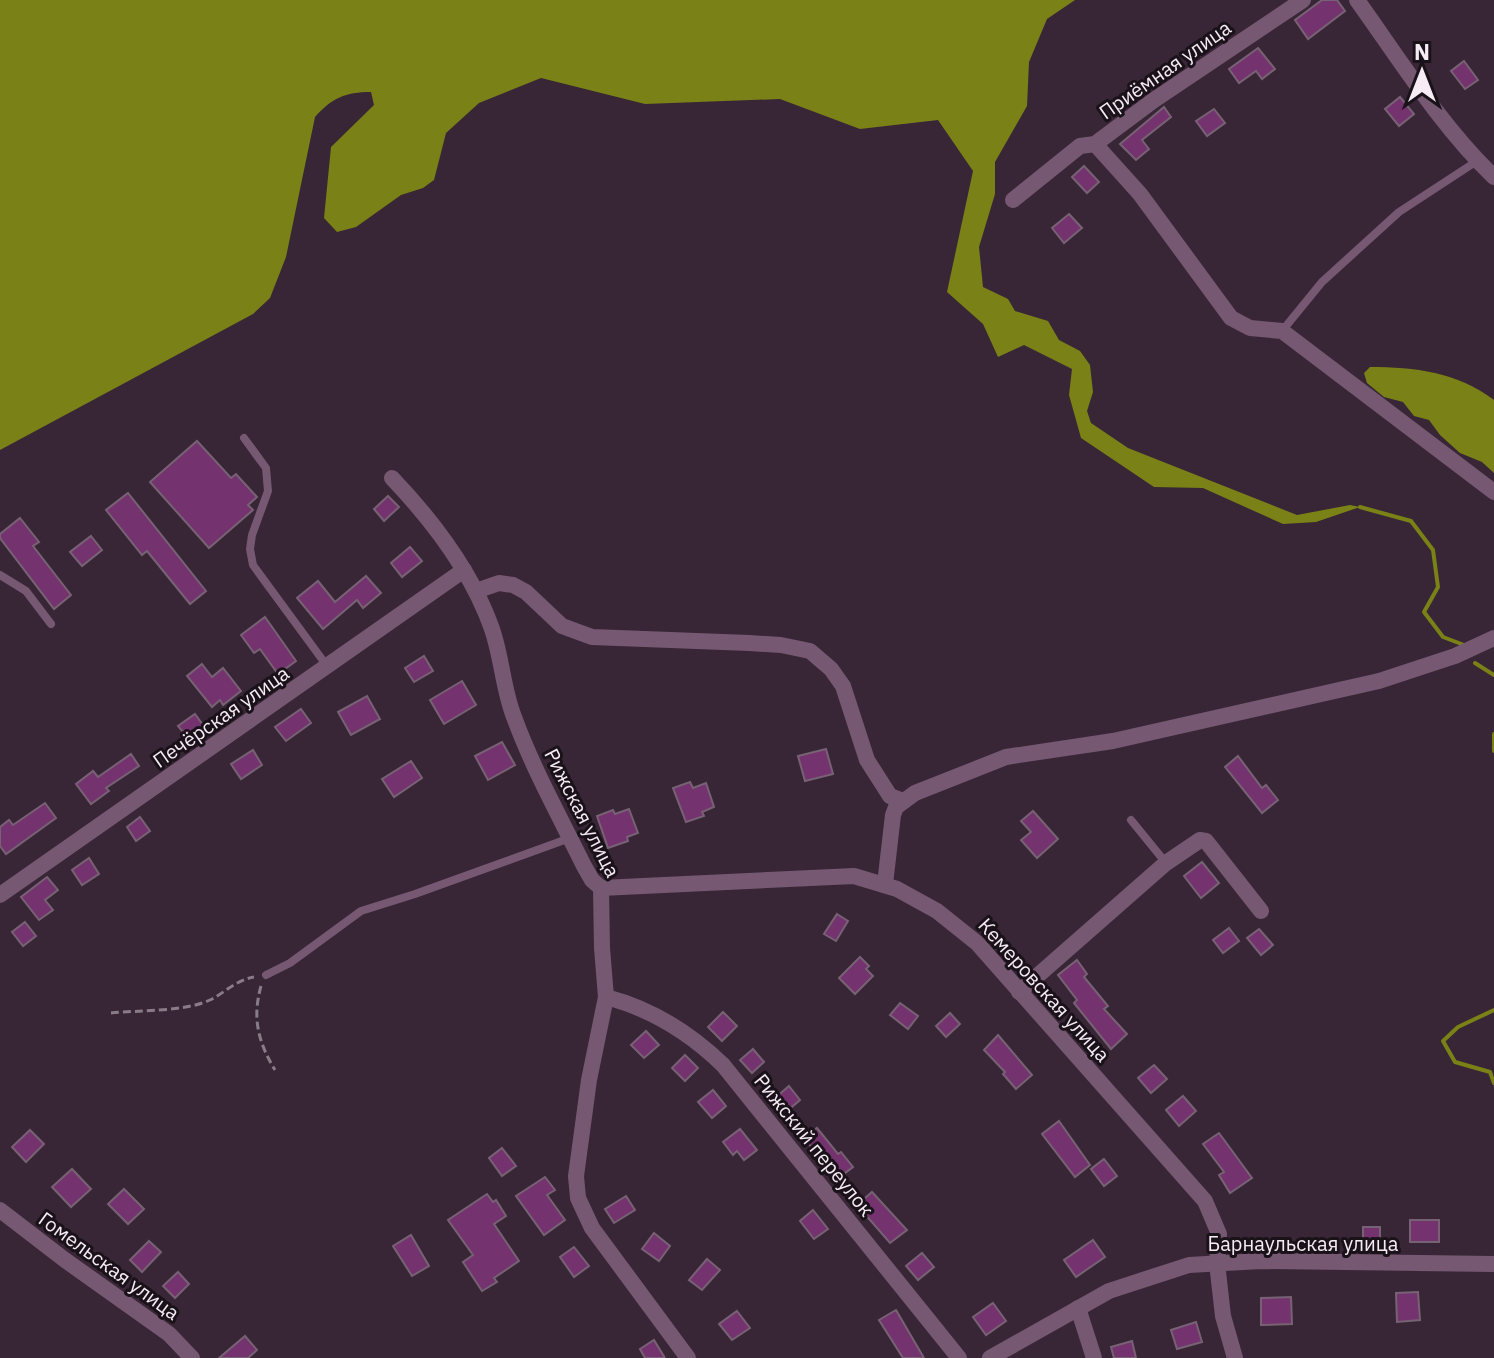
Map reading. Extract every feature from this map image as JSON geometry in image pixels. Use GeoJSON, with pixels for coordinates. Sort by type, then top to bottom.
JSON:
{"type":"FeatureCollection","features":[{"type":"Feature","properties":{"kind":"street","name":"Приёмная улица"},"geometry":{"type":"LineString","coordinates":[[1013,200],[1080,146],[1095,144],[1154,100],[1303,0]]}},
{"type":"Feature","properties":{"kind":"street"},"geometry":{"type":"LineString","coordinates":[[1357,0],[1408,72],[1477,161],[1494,177]]}},
{"type":"Feature","properties":{"kind":"street"},"geometry":{"type":"LineString","coordinates":[[1095,144],[1140,194],[1231,318],[1250,328],[1282,331],[1494,492]]}},
{"type":"Feature","properties":{"kind":"street","name":"Рижская улица"},"geometry":{"type":"LineString","coordinates":[[392,478],[426,517],[476,591],[492,630],[506,695],[515,720],[570,838],[592,880],[601,888],[606,997],[589,1080],[576,1176],[578,1198],[592,1228],[688,1358]]}},
{"type":"Feature","properties":{"kind":"street","name":"Печёрская улица"},"geometry":{"type":"LineString","coordinates":[[0,895],[464,570]]}},
{"type":"Feature","properties":{"kind":"street"},"geometry":{"type":"LineString","coordinates":[[476,591],[499,583],[513,585],[526,592],[562,626],[592,637],[765,644],[810,651],[831,669],[843,686],[867,760],[890,796],[903,801]]}},
{"type":"Feature","properties":{"kind":"street"},"geometry":{"type":"LineString","coordinates":[[885,884],[893,815],[896,807],[915,793],[1006,757],[1113,741],[1379,681],[1455,656],[1494,638]]}},
{"type":"Feature","properties":{"kind":"street"},"geometry":{"type":"LineString","coordinates":[[1019,992],[1166,863],[1200,840],[1206,841],[1261,911]]}},
{"type":"Feature","properties":{"kind":"street","name":"Кемеровская улица"},"geometry":{"type":"LineString","coordinates":[[601,888],[854,876],[885,884],[937,911],[959,927],[1205,1201],[1219,1234],[1217,1263],[1225,1331],[1235,1358]]}},
{"type":"Feature","properties":{"kind":"street","name":"Рижский переулок"},"geometry":{"type":"LineString","coordinates":[[606,997],[654,1013],[690,1035],[723,1065],[959,1358]]}},
{"type":"Feature","properties":{"kind":"street","name":"Гомельская улица"},"geometry":{"type":"LineString","coordinates":[[0,1210],[169,1334],[192,1358]]}},
{"type":"Feature","properties":{"kind":"street","name":"Барнаульская улица"},"geometry":{"type":"LineString","coordinates":[[990,1358],[1109,1291],[1189,1265],[1494,1264]]}},
{"type":"Feature","properties":{"kind":"street"},"geometry":{"type":"LineString","coordinates":[[1078,1308],[1094,1358]]}},
{"type":"Feature","properties":{"kind":"lane"},"geometry":{"type":"LineString","coordinates":[[1282,331],[1322,282],[1399,212],[1477,161]]}},
{"type":"Feature","properties":{"kind":"lane"},"geometry":{"type":"LineString","coordinates":[[244,438],[266,468],[268,491],[252,535],[250,549],[253,565],[327,667]]}},
{"type":"Feature","properties":{"kind":"lane"},"geometry":{"type":"LineString","coordinates":[[0,575],[26,591],[51,624]]}},
{"type":"Feature","properties":{"kind":"lane"},"geometry":{"type":"LineString","coordinates":[[1131,820],[1166,863]]}},
{"type":"Feature","properties":{"kind":"lane"},"geometry":{"type":"LineString","coordinates":[[266,975],[290,963],[361,911],[570,838]]}},
{"type":"Feature","properties":{"kind":"path"},"geometry":{"type":"LineString","coordinates":[[111,1013],[211,1000],[232,984],[266,975],[258,997],[256,1030],[275,1070]]}},
{"type":"Feature","properties":{"kind":"shaded area"},"geometry":{"type":"Polygon","coordinates":[[[0,0],[1075,0],[1047,19],[1029,62],[1027,106],[995,162],[995,194],[979,247],[983,287],[1008,299],[1015,311],[1048,321],[1059,340],[1080,351],[1090,365],[1093,392],[1087,411],[1091,423],[1128,448],[1297,515],[1350,505],[1360,507],[1316,522],[1283,524],[1203,488],[1154,487],[1081,438],[1069,395],[1072,369],[1024,345],[998,357],[983,324],[947,292],[973,171],[938,120],[860,129],[780,99],[645,104],[541,78],[479,103],[446,133],[434,180],[423,188],[401,195],[356,227],[337,232],[324,218],[331,147],[374,105],[371,92],[346,95],[327,105],[315,117],[286,257],[270,298],[253,314],[0,450],[0,0]]]}},
{"type":"Feature","properties":{"kind":"shaded area"},"geometry":{"type":"Polygon","coordinates":[[[1370,367],[1435,373],[1465,383],[1494,400],[1494,473],[1482,462],[1460,453],[1429,420],[1414,416],[1403,402],[1384,397],[1367,383],[1364,373],[1370,367]]]}},
{"type":"Feature","properties":{"kind":"building"},"geometry":{"type":"Polygon","coordinates":[[[1322,0],[1337,0],[1345,11],[1308,39],[1295,20],[1322,0]]]}},
{"type":"Feature","properties":{"kind":"building"},"geometry":{"type":"Polygon","coordinates":[[[1258,48],[1275,69],[1262,79],[1256,71],[1239,83],[1229,69],[1258,48]]]}},
{"type":"Feature","properties":{"kind":"building"},"geometry":{"type":"Polygon","coordinates":[[[1464,61],[1478,80],[1465,89],[1451,71],[1464,61]]]}},
{"type":"Feature","properties":{"kind":"building"},"geometry":{"type":"Polygon","coordinates":[[[1400,97],[1414,114],[1399,126],[1385,109],[1400,97]]]}},
{"type":"Feature","properties":{"kind":"building"},"geometry":{"type":"Polygon","coordinates":[[[1164,107],[1171,117],[1142,140],[1149,149],[1136,160],[1120,144],[1164,107]]]}},
{"type":"Feature","properties":{"kind":"building"},"geometry":{"type":"Polygon","coordinates":[[[1214,109],[1225,123],[1207,136],[1196,121],[1214,109]]]}},
{"type":"Feature","properties":{"kind":"building"},"geometry":{"type":"Polygon","coordinates":[[[1084,166],[1099,182],[1087,193],[1072,177],[1084,166]]]}},
{"type":"Feature","properties":{"kind":"building"},"geometry":{"type":"Polygon","coordinates":[[[1069,214],[1082,228],[1064,243],[1052,228],[1069,214]]]}},
{"type":"Feature","properties":{"kind":"building"},"geometry":{"type":"Polygon","coordinates":[[[197,441],[231,478],[236,474],[257,497],[248,505],[253,510],[209,548],[150,482],[197,441]]]}},
{"type":"Feature","properties":{"kind":"building"},"geometry":{"type":"Polygon","coordinates":[[[128,493],[206,591],[190,604],[147,551],[142,555],[106,510],[128,493]]]}},
{"type":"Feature","properties":{"kind":"building"},"geometry":{"type":"Polygon","coordinates":[[[388,496],[399,507],[384,521],[374,509],[388,496]]]}},
{"type":"Feature","properties":{"kind":"building"},"geometry":{"type":"Polygon","coordinates":[[[20,518],[39,542],[33,546],[71,595],[54,609],[0,538],[0,534],[20,518]]]}},
{"type":"Feature","properties":{"kind":"building"},"geometry":{"type":"Polygon","coordinates":[[[91,536],[102,550],[82,566],[70,552],[91,536]]]}},
{"type":"Feature","properties":{"kind":"building"},"geometry":{"type":"Polygon","coordinates":[[[410,547],[422,561],[402,577],[391,563],[410,547]]]}},
{"type":"Feature","properties":{"kind":"building"},"geometry":{"type":"Polygon","coordinates":[[[366,576],[381,593],[363,608],[357,600],[323,629],[297,598],[318,581],[335,602],[366,576]]]}},
{"type":"Feature","properties":{"kind":"building"},"geometry":{"type":"Polygon","coordinates":[[[265,617],[296,661],[278,674],[260,649],[254,653],[241,635],[265,617]]]}},
{"type":"Feature","properties":{"kind":"building"},"geometry":{"type":"Polygon","coordinates":[[[424,656],[433,671],[414,682],[405,668],[424,656]]]}},
{"type":"Feature","properties":{"kind":"building"},"geometry":{"type":"Polygon","coordinates":[[[202,664],[212,677],[223,668],[241,691],[223,705],[220,700],[212,707],[187,676],[202,664]]]}},
{"type":"Feature","properties":{"kind":"building"},"geometry":{"type":"Polygon","coordinates":[[[462,681],[476,705],[444,724],[430,700],[462,681]]]}},
{"type":"Feature","properties":{"kind":"building"},"geometry":{"type":"Polygon","coordinates":[[[367,696],[380,719],[351,735],[338,712],[367,696]]]}},
{"type":"Feature","properties":{"kind":"building"},"geometry":{"type":"Polygon","coordinates":[[[301,709],[311,723],[286,741],[275,727],[301,709]]]}},
{"type":"Feature","properties":{"kind":"building"},"geometry":{"type":"Polygon","coordinates":[[[195,714],[203,725],[187,737],[178,726],[195,714]]]}},
{"type":"Feature","properties":{"kind":"building"},"geometry":{"type":"Polygon","coordinates":[[[502,742],[515,765],[488,780],[475,756],[502,742]]]}},
{"type":"Feature","properties":{"kind":"building"},"geometry":{"type":"Polygon","coordinates":[[[826,749],[833,774],[805,781],[798,756],[826,749]]]}},
{"type":"Feature","properties":{"kind":"building"},"geometry":{"type":"Polygon","coordinates":[[[253,750],[262,765],[241,779],[231,764],[253,750]]]}},
{"type":"Feature","properties":{"kind":"building"},"geometry":{"type":"Polygon","coordinates":[[[131,754],[139,766],[106,788],[109,791],[91,804],[76,784],[93,771],[98,777],[131,754]]]}},
{"type":"Feature","properties":{"kind":"building"},"geometry":{"type":"Polygon","coordinates":[[[1238,756],[1262,788],[1266,785],[1278,800],[1262,813],[1225,767],[1238,756]]]}},
{"type":"Feature","properties":{"kind":"building"},"geometry":{"type":"Polygon","coordinates":[[[411,761],[422,778],[394,797],[382,779],[411,761]]]}},
{"type":"Feature","properties":{"kind":"building"},"geometry":{"type":"Polygon","coordinates":[[[690,782],[693,788],[706,783],[714,807],[702,812],[704,816],[686,822],[673,788],[690,782]]]}},
{"type":"Feature","properties":{"kind":"building"},"geometry":{"type":"Polygon","coordinates":[[[45,803],[56,818],[6,854],[0,846],[0,827],[9,820],[13,825],[45,803]]]}},
{"type":"Feature","properties":{"kind":"building"},"geometry":{"type":"Polygon","coordinates":[[[629,809],[638,833],[627,837],[628,841],[608,848],[597,816],[613,810],[615,814],[629,809]]]}},
{"type":"Feature","properties":{"kind":"building"},"geometry":{"type":"Polygon","coordinates":[[[1033,811],[1058,839],[1037,858],[1021,840],[1031,832],[1021,821],[1033,811]]]}},
{"type":"Feature","properties":{"kind":"building"},"geometry":{"type":"Polygon","coordinates":[[[140,817],[150,831],[136,841],[127,827],[140,817]]]}},
{"type":"Feature","properties":{"kind":"building"},"geometry":{"type":"Polygon","coordinates":[[[89,858],[99,874],[82,885],[72,870],[89,858]]]}},
{"type":"Feature","properties":{"kind":"building"},"geometry":{"type":"Polygon","coordinates":[[[1202,862],[1219,883],[1201,898],[1184,876],[1202,862]]]}},
{"type":"Feature","properties":{"kind":"building"},"geometry":{"type":"Polygon","coordinates":[[[47,877],[58,890],[45,900],[53,910],[39,920],[21,897],[47,877]]]}},
{"type":"Feature","properties":{"kind":"building"},"geometry":{"type":"Polygon","coordinates":[[[837,914],[848,921],[836,941],[824,934],[837,914]]]}},
{"type":"Feature","properties":{"kind":"building"},"geometry":{"type":"Polygon","coordinates":[[[25,922],[36,936],[23,946],[12,932],[25,922]]]}},
{"type":"Feature","properties":{"kind":"building"},"geometry":{"type":"Polygon","coordinates":[[[1229,928],[1239,941],[1223,953],[1213,940],[1229,928]]]}},
{"type":"Feature","properties":{"kind":"building"},"geometry":{"type":"Polygon","coordinates":[[[1259,929],[1273,945],[1261,955],[1247,938],[1259,929]]]}},
{"type":"Feature","properties":{"kind":"building"},"geometry":{"type":"Polygon","coordinates":[[[860,957],[873,976],[855,994],[839,978],[860,957]]]}},
{"type":"Feature","properties":{"kind":"building"},"geometry":{"type":"Polygon","coordinates":[[[1077,960],[1087,974],[1084,977],[1108,1006],[1104,1009],[1127,1034],[1111,1049],[1074,1003],[1077,1000],[1058,975],[1077,960]]]}},
{"type":"Feature","properties":{"kind":"building"},"geometry":{"type":"Polygon","coordinates":[[[900,1003],[918,1016],[908,1029],[890,1015],[900,1003]]]}},
{"type":"Feature","properties":{"kind":"building"},"geometry":{"type":"Polygon","coordinates":[[[723,1012],[737,1026],[722,1041],[708,1027],[723,1012]]]}},
{"type":"Feature","properties":{"kind":"building"},"geometry":{"type":"Polygon","coordinates":[[[950,1013],[960,1024],[946,1037],[936,1026],[950,1013]]]}},
{"type":"Feature","properties":{"kind":"building"},"geometry":{"type":"Polygon","coordinates":[[[646,1031],[659,1045],[644,1058],[631,1045],[646,1031]]]}},
{"type":"Feature","properties":{"kind":"building"},"geometry":{"type":"Polygon","coordinates":[[[998,1035],[1032,1075],[1016,1089],[984,1050],[998,1035]]]}},
{"type":"Feature","properties":{"kind":"building"},"geometry":{"type":"Polygon","coordinates":[[[753,1049],[764,1062],[752,1073],[740,1060],[753,1049]]]}},
{"type":"Feature","properties":{"kind":"building"},"geometry":{"type":"Polygon","coordinates":[[[685,1055],[698,1068],[685,1081],[672,1068],[685,1055]]]}},
{"type":"Feature","properties":{"kind":"building"},"geometry":{"type":"Polygon","coordinates":[[[1154,1065],[1167,1079],[1151,1093],[1138,1078],[1154,1065]]]}},
{"type":"Feature","properties":{"kind":"building"},"geometry":{"type":"Polygon","coordinates":[[[789,1086],[800,1100],[787,1111],[775,1098],[789,1086]]]}},
{"type":"Feature","properties":{"kind":"building"},"geometry":{"type":"Polygon","coordinates":[[[713,1090],[726,1106],[712,1118],[698,1102],[713,1090]]]}},
{"type":"Feature","properties":{"kind":"building"},"geometry":{"type":"Polygon","coordinates":[[[1183,1096],[1196,1111],[1179,1126],[1166,1110],[1183,1096]]]}},
{"type":"Feature","properties":{"kind":"building"},"geometry":{"type":"Polygon","coordinates":[[[1059,1121],[1090,1165],[1075,1177],[1042,1134],[1059,1121]]]}},
{"type":"Feature","properties":{"kind":"building"},"geometry":{"type":"Polygon","coordinates":[[[817,1128],[853,1167],[837,1179],[804,1138],[817,1128]]]}},
{"type":"Feature","properties":{"kind":"building"},"geometry":{"type":"Polygon","coordinates":[[[740,1129],[757,1150],[744,1160],[737,1151],[733,1155],[723,1142],[740,1129]]]}},
{"type":"Feature","properties":{"kind":"building"},"geometry":{"type":"Polygon","coordinates":[[[30,1130],[44,1144],[26,1162],[12,1147],[30,1130]]]}},
{"type":"Feature","properties":{"kind":"building"},"geometry":{"type":"Polygon","coordinates":[[[1219,1133],[1252,1178],[1230,1193],[1219,1175],[1224,1172],[1203,1144],[1219,1133]]]}},
{"type":"Feature","properties":{"kind":"building"},"geometry":{"type":"Polygon","coordinates":[[[502,1148],[516,1166],[502,1176],[489,1158],[502,1148]]]}},
{"type":"Feature","properties":{"kind":"building"},"geometry":{"type":"Polygon","coordinates":[[[1104,1159],[1117,1176],[1104,1186],[1091,1169],[1104,1159]]]}},
{"type":"Feature","properties":{"kind":"building"},"geometry":{"type":"Polygon","coordinates":[[[72,1169],[91,1189],[71,1207],[52,1187],[72,1169]]]}},
{"type":"Feature","properties":{"kind":"building"},"geometry":{"type":"Polygon","coordinates":[[[545,1177],[555,1190],[547,1195],[565,1220],[544,1235],[516,1196],[545,1177]]]}},
{"type":"Feature","properties":{"kind":"building"},"geometry":{"type":"Polygon","coordinates":[[[124,1189],[144,1209],[128,1224],[108,1204],[124,1189]]]}},
{"type":"Feature","properties":{"kind":"building"},"geometry":{"type":"Polygon","coordinates":[[[872,1192],[907,1230],[890,1243],[857,1205],[872,1192]]]}},
{"type":"Feature","properties":{"kind":"building"},"geometry":{"type":"Polygon","coordinates":[[[487,1194],[493,1202],[496,1200],[506,1216],[494,1224],[519,1261],[494,1278],[497,1282],[482,1291],[463,1262],[473,1255],[448,1220],[487,1194]]]}},
{"type":"Feature","properties":{"kind":"building"},"geometry":{"type":"Polygon","coordinates":[[[626,1196],[635,1210],[614,1223],[605,1209],[626,1196]]]}},
{"type":"Feature","properties":{"kind":"building"},"geometry":{"type":"Polygon","coordinates":[[[813,1210],[828,1229],[814,1239],[800,1221],[813,1210]]]}},
{"type":"Feature","properties":{"kind":"building"},"geometry":{"type":"Polygon","coordinates":[[[1410,1220],[1439,1220],[1439,1242],[1410,1242],[1410,1220]]]}},
{"type":"Feature","properties":{"kind":"building"},"geometry":{"type":"Polygon","coordinates":[[[1363,1227],[1380,1227],[1380,1243],[1363,1243],[1363,1227]]]}},
{"type":"Feature","properties":{"kind":"building"},"geometry":{"type":"Polygon","coordinates":[[[654,1233],[670,1246],[659,1261],[642,1249],[654,1233]]]}},
{"type":"Feature","properties":{"kind":"building"},"geometry":{"type":"Polygon","coordinates":[[[411,1235],[429,1266],[412,1276],[393,1246],[411,1235]]]}},
{"type":"Feature","properties":{"kind":"building"},"geometry":{"type":"Polygon","coordinates":[[[1093,1240],[1105,1257],[1076,1277],[1064,1260],[1093,1240]]]}},
{"type":"Feature","properties":{"kind":"building"},"geometry":{"type":"Polygon","coordinates":[[[149,1241],[161,1252],[142,1272],[130,1260],[149,1241]]]}},
{"type":"Feature","properties":{"kind":"building"},"geometry":{"type":"Polygon","coordinates":[[[574,1247],[589,1266],[574,1277],[560,1257],[574,1247]]]}},
{"type":"Feature","properties":{"kind":"building"},"geometry":{"type":"Polygon","coordinates":[[[922,1253],[934,1267],[918,1280],[906,1266],[922,1253]]]}},
{"type":"Feature","properties":{"kind":"building"},"geometry":{"type":"Polygon","coordinates":[[[707,1259],[720,1270],[702,1290],[689,1280],[707,1259]]]}},
{"type":"Feature","properties":{"kind":"building"},"geometry":{"type":"Polygon","coordinates":[[[178,1272],[189,1284],[175,1298],[163,1286],[178,1272]]]}},
{"type":"Feature","properties":{"kind":"building"},"geometry":{"type":"Polygon","coordinates":[[[1418,1292],[1420,1320],[1397,1322],[1396,1293],[1418,1292]]]}},
{"type":"Feature","properties":{"kind":"building"},"geometry":{"type":"Polygon","coordinates":[[[1291,1297],[1292,1324],[1261,1325],[1261,1298],[1291,1297]]]}},
{"type":"Feature","properties":{"kind":"building"},"geometry":{"type":"Polygon","coordinates":[[[993,1303],[1006,1321],[986,1335],[973,1317],[993,1303]]]}},
{"type":"Feature","properties":{"kind":"building"},"geometry":{"type":"Polygon","coordinates":[[[896,1310],[924,1358],[903,1358],[879,1320],[896,1310]]]}},
{"type":"Feature","properties":{"kind":"building"},"geometry":{"type":"Polygon","coordinates":[[[737,1311],[750,1328],[732,1340],[719,1324],[737,1311]]]}},
{"type":"Feature","properties":{"kind":"building"},"geometry":{"type":"Polygon","coordinates":[[[1196,1322],[1202,1342],[1177,1349],[1171,1330],[1196,1322]]]}},
{"type":"Feature","properties":{"kind":"building"},"geometry":{"type":"Polygon","coordinates":[[[245,1336],[257,1350],[248,1358],[219,1358],[245,1336]]]}},
{"type":"Feature","properties":{"kind":"building"},"geometry":{"type":"Polygon","coordinates":[[[654,1340],[665,1358],[645,1358],[640,1349],[654,1340]]]}},
{"type":"Feature","properties":{"kind":"building"},"geometry":{"type":"Polygon","coordinates":[[[1132,1341],[1136,1358],[1114,1358],[1111,1347],[1132,1341]]]}},
{"type":"Feature","properties":{"kind":"waterway"},"geometry":{"type":"LineString","coordinates":[[1360,507],[1411,521],[1433,550],[1438,587],[1424,612],[1443,637],[1464,645]]}},
{"type":"Feature","properties":{"kind":"waterway"},"geometry":{"type":"LineString","coordinates":[[1475,663],[1494,675]]}},
{"type":"Feature","properties":{"kind":"waterway"},"geometry":{"type":"LineString","coordinates":[[1494,734],[1494,751]]}},
{"type":"Feature","properties":{"kind":"waterway"},"geometry":{"type":"LineString","coordinates":[[1494,1010],[1458,1027],[1443,1041],[1455,1062],[1490,1072],[1494,1083]]}}]}
